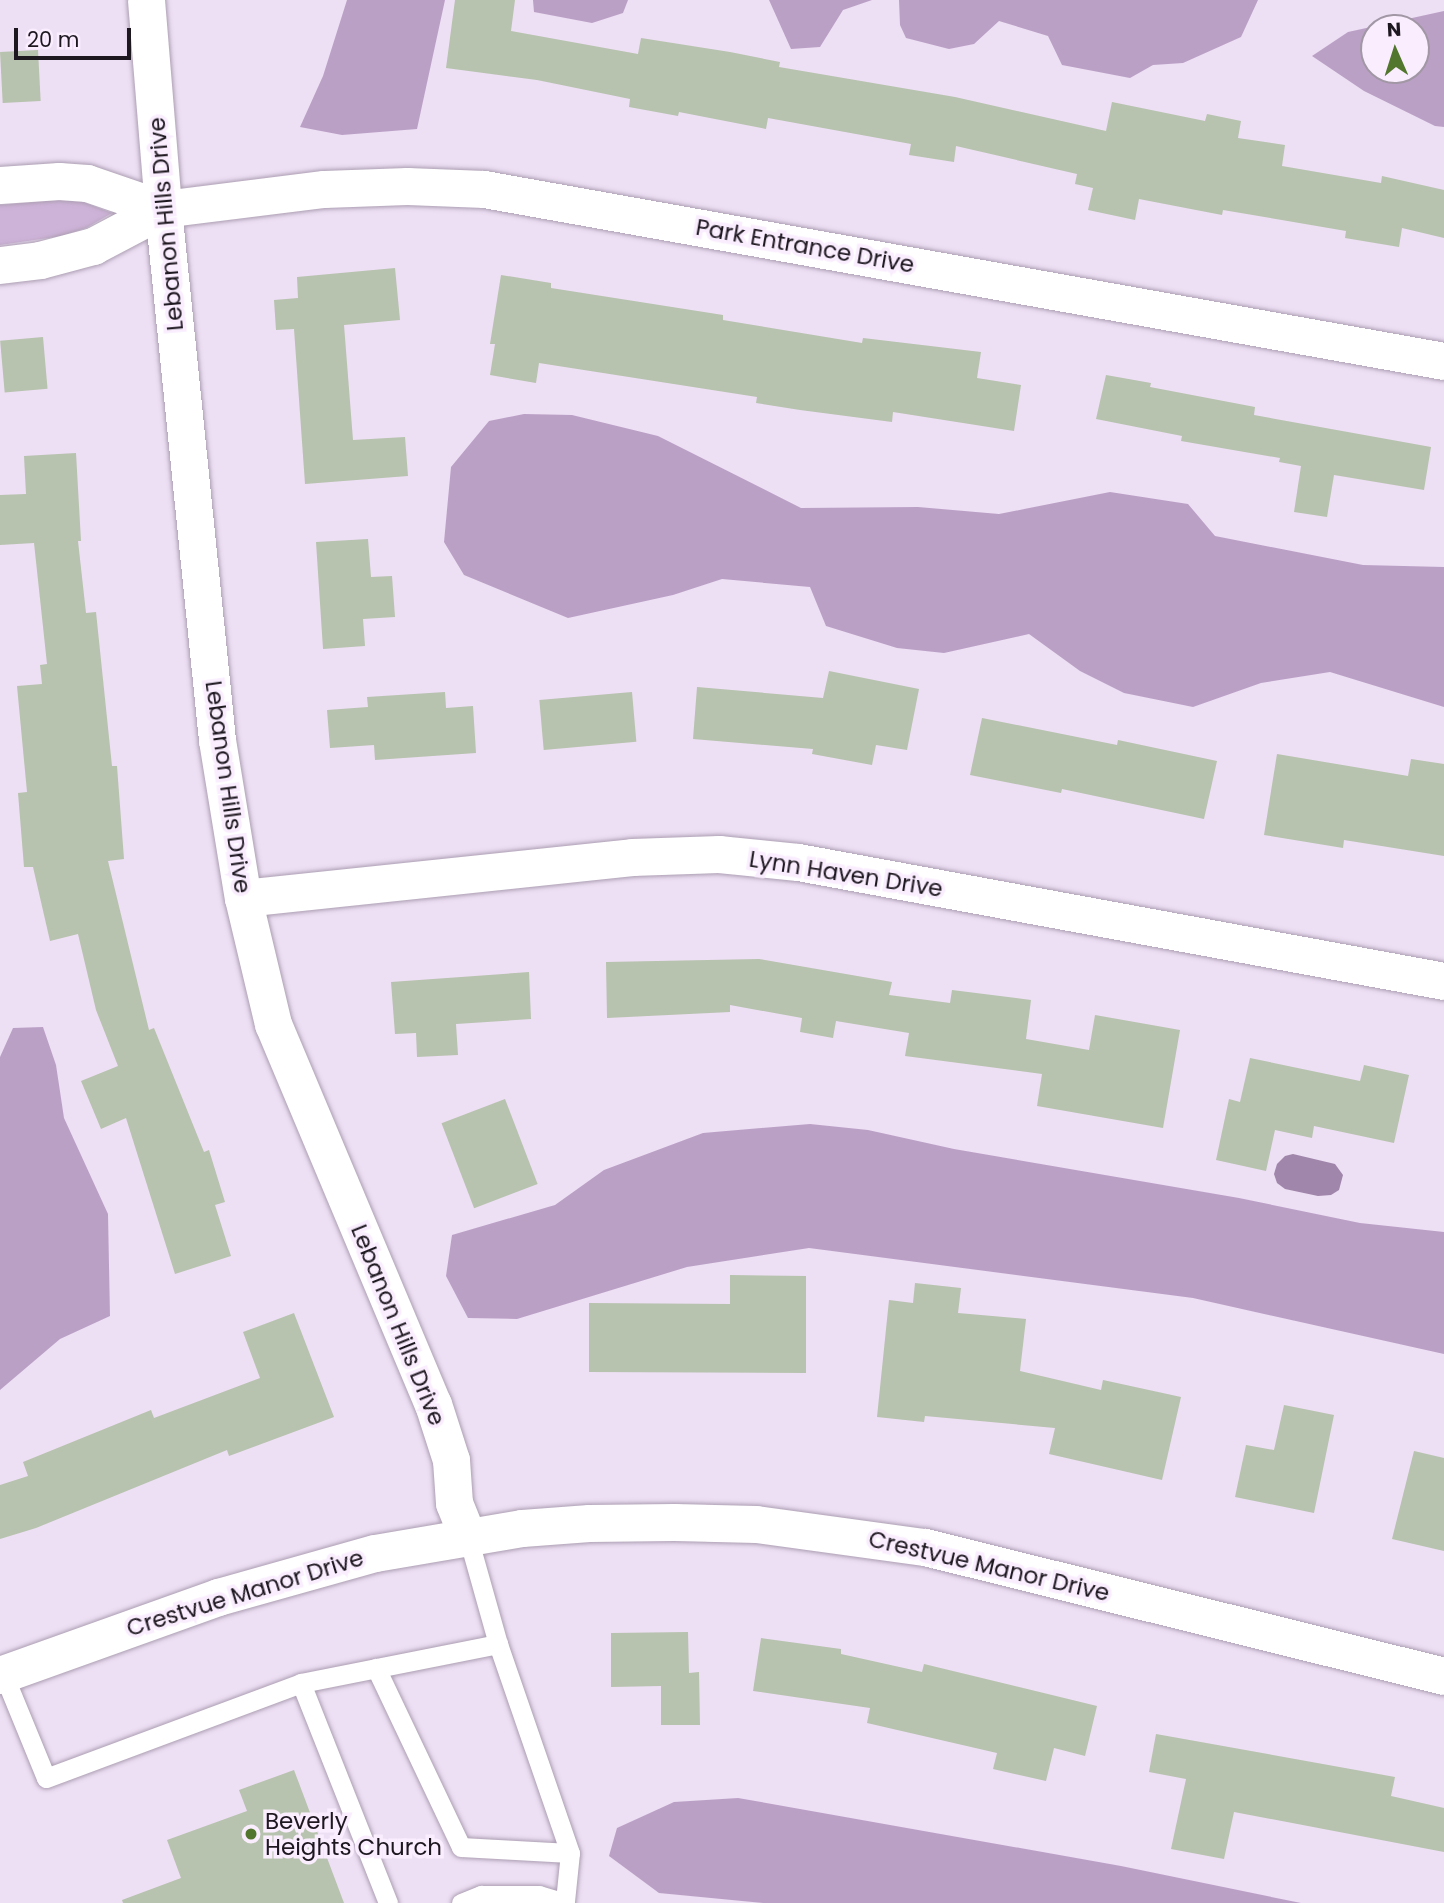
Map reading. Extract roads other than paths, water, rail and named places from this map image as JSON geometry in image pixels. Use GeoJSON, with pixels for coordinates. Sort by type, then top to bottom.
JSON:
{"type":"FeatureCollection","features":[{"type":"Feature","properties":{"kind":"street","name":"Lebanon Hills Drive"},"geometry":{"type":"LineString","coordinates":[[146,0],[163,209],[217,740],[243,898],[273,1024],[433,1404],[451,1460],[454,1503],[468,1536]]}},
{"type":"Feature","properties":{"kind":"street","name":"Park Entrance Drive"},"geometry":{"type":"LineString","coordinates":[[0,186],[59,181],[87,183],[163,209]]}},
{"type":"Feature","properties":{"kind":"street","name":"Park Entrance Drive"},"geometry":{"type":"LineString","coordinates":[[0,265],[40,260],[93,246],[163,209],[324,189],[407,186],[484,188],[1444,361]]}},
{"type":"Feature","properties":{"kind":"street","name":"Lynn Haven Drive"},"geometry":{"type":"LineString","coordinates":[[243,898],[632,857],[719,854],[798,862],[1444,981]]}},
{"type":"Feature","properties":{"kind":"street","name":"Crestvue Manor Drive"},"geometry":{"type":"LineString","coordinates":[[2,1674],[218,1597],[375,1553],[468,1536],[589,1523],[674,1522],[756,1524],[925,1547],[1444,1676]]}},
{"type":"Feature","properties":{"kind":"lane"},"geometry":{"type":"LineString","coordinates":[[461,1903],[481,1895],[539,1895],[565,1902],[570,1853],[498,1644],[468,1536]]}},
{"type":"Feature","properties":{"kind":"lane"},"geometry":{"type":"LineString","coordinates":[[2,1674],[46,1778],[301,1683],[498,1644]]}},
{"type":"Feature","properties":{"kind":"lane"},"geometry":{"type":"LineString","coordinates":[[376,1668],[461,1847],[570,1853]]}},
{"type":"Feature","properties":{"kind":"lane"},"geometry":{"type":"LineString","coordinates":[[301,1683],[388,1903]]}},
{"type":"Feature","properties":{"kind":"place","name":"Beverly Heights Church"},"geometry":{"type":"Point","coordinates":[251,1834]}}]}
